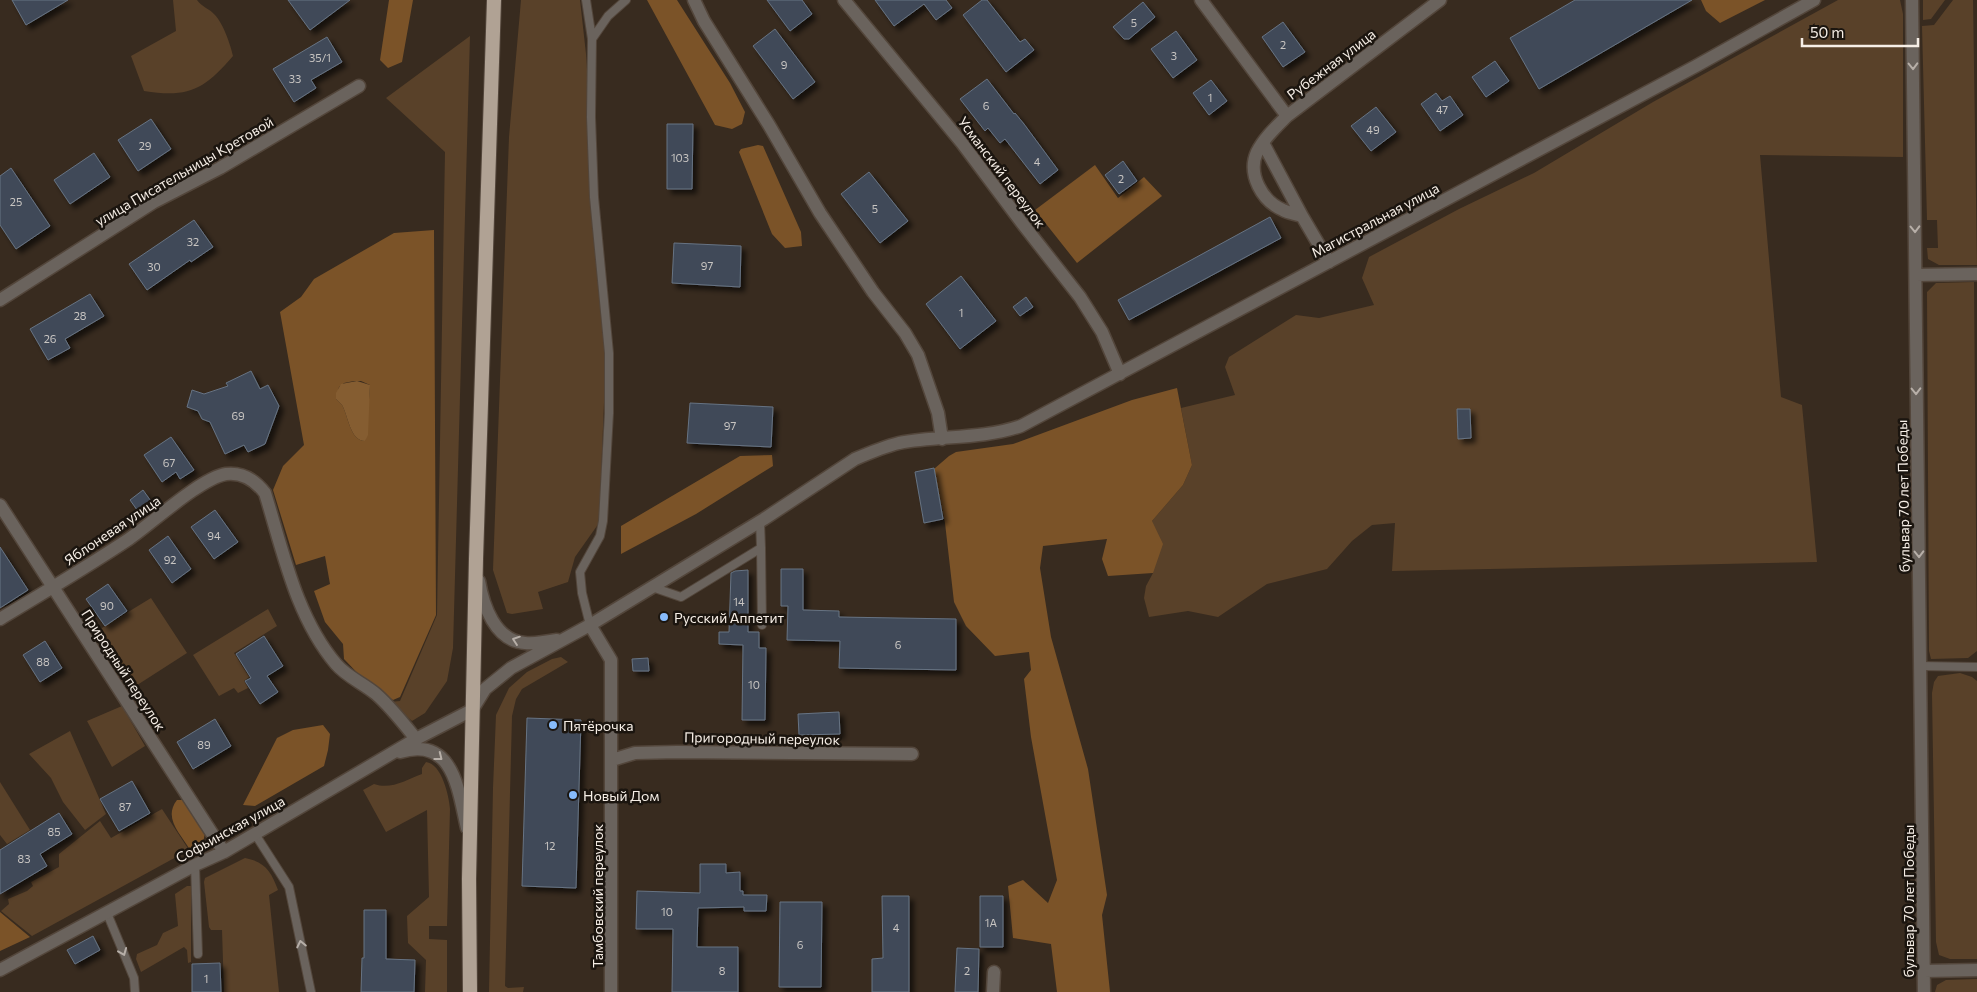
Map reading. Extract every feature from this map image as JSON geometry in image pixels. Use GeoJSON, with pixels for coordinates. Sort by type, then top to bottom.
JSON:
{"type":"FeatureCollection","features":[{"type":"Feature","properties":{"kind":"highway"},"geometry":{"type":"LineString","coordinates":[[470,992],[472,710],[494,0]]}},
{"type":"Feature","properties":{"kind":"street"},"geometry":{"type":"LineString","coordinates":[[694,0],[704,21],[769,125],[820,213],[873,292],[905,333],[918,355],[938,413],[942,439]]}},
{"type":"Feature","properties":{"kind":"street","name":"Усманский переулок"},"geometry":{"type":"LineString","coordinates":[[844,0],[962,143],[1080,297],[1102,332],[1120,374]]}},
{"type":"Feature","properties":{"kind":"street"},"geometry":{"type":"LineString","coordinates":[[1201,0],[1287,116]]}},
{"type":"Feature","properties":{"kind":"street","name":"Рубежная улица"},"geometry":{"type":"LineString","coordinates":[[1302,216],[1282,210],[1265,195],[1255,180],[1253,172],[1254,162],[1263,143],[1287,116],[1440,0]]}},
{"type":"Feature","properties":{"kind":"street","name":"Магистральная улица"},"geometry":{"type":"LineString","coordinates":[[472,710],[480,696],[491,683],[511,668],[590,625],[760,521],[855,460],[871,452],[897,444],[990,435],[1021,426],[1696,66],[1814,0]]}},
{"type":"Feature","properties":{"kind":"street","name":"бульвар 70 лет Победы"},"geometry":{"type":"LineString","coordinates":[[1912,0],[1924,992]]}},
{"type":"Feature","properties":{"kind":"street","name":"улица Писательницы Кретовой"},"geometry":{"type":"LineString","coordinates":[[0,300],[154,202],[220,168],[359,86]]}},
{"type":"Feature","properties":{"kind":"street"},"geometry":{"type":"LineString","coordinates":[[1263,143],[1329,262]]}},
{"type":"Feature","properties":{"kind":"street"},"geometry":{"type":"LineString","coordinates":[[1916,275],[1977,274]]}},
{"type":"Feature","properties":{"kind":"street","name":"Яблоневая улица"},"geometry":{"type":"LineString","coordinates":[[0,619],[129,538],[211,478],[228,474],[242,475],[256,482],[265,493],[294,588],[321,646],[338,666],[356,682],[375,693],[400,718],[416,740]]}},
{"type":"Feature","properties":{"kind":"street","name":"Природный переулок"},"geometry":{"type":"LineString","coordinates":[[0,505],[224,852]]}},
{"type":"Feature","properties":{"kind":"street"},"geometry":{"type":"LineString","coordinates":[[476,559],[486,608],[504,634],[515,641],[526,643],[564,640]]}},
{"type":"Feature","properties":{"kind":"street","name":"Тамбовский переулок"},"geometry":{"type":"LineString","coordinates":[[590,625],[611,660],[611,992]]}},
{"type":"Feature","properties":{"kind":"street","name":"Софьинская улица"},"geometry":{"type":"LineString","coordinates":[[0,970],[195,865],[224,852],[377,762],[472,710]]}},
{"type":"Feature","properties":{"kind":"street"},"geometry":{"type":"LineString","coordinates":[[377,762],[393,754],[412,749],[425,749],[438,754],[454,776],[470,839]]}},
{"type":"Feature","properties":{"kind":"street","name":"Пригородный переулок"},"geometry":{"type":"LineString","coordinates":[[612,760],[635,753],[677,752],[912,754]]}},
{"type":"Feature","properties":{"kind":"street"},"geometry":{"type":"LineString","coordinates":[[1924,971],[1977,970]]}},
{"type":"Feature","properties":{"kind":"street"},"geometry":{"type":"LineString","coordinates":[[993,992],[994,972]]}},
{"type":"Feature","properties":{"kind":"lane"},"geometry":{"type":"LineString","coordinates":[[586,0],[592,39],[591,117],[594,197],[609,362],[603,521],[600,536],[580,572],[582,593],[590,625]]}},
{"type":"Feature","properties":{"kind":"lane"},"geometry":{"type":"LineString","coordinates":[[592,39],[608,16],[626,0]]}},
{"type":"Feature","properties":{"kind":"lane"},"geometry":{"type":"LineString","coordinates":[[760,521],[762,625]]}},
{"type":"Feature","properties":{"kind":"lane"},"geometry":{"type":"LineString","coordinates":[[652,587],[680,597],[761,548]]}},
{"type":"Feature","properties":{"kind":"lane"},"geometry":{"type":"LineString","coordinates":[[1920,666],[1977,667]]}},
{"type":"Feature","properties":{"kind":"lane"},"geometry":{"type":"LineString","coordinates":[[255,834],[289,887],[311,992]]}},
{"type":"Feature","properties":{"kind":"lane"},"geometry":{"type":"LineString","coordinates":[[195,865],[198,954]]}},
{"type":"Feature","properties":{"kind":"lane"},"geometry":{"type":"LineString","coordinates":[[107,913],[134,978],[135,992]]}},
{"type":"Feature","properties":{"kind":"shaded area"},"geometry":{"type":"Polygon","coordinates":[[[173,0],[197,0],[213,13],[224,29],[233,56],[213,77],[194,89],[172,93],[144,91],[131,56],[176,31],[173,0]]]}},
{"type":"Feature","properties":{"kind":"shaded area"},"geometry":{"type":"Polygon","coordinates":[[[389,0],[413,0],[402,62],[388,68],[380,60],[389,0]]]}},
{"type":"Feature","properties":{"kind":"shaded area"},"geometry":{"type":"Polygon","coordinates":[[[521,0],[580,0],[586,54],[606,355],[599,523],[575,557],[568,582],[538,592],[543,609],[512,614],[507,613],[493,570],[509,137],[521,0]]]}},
{"type":"Feature","properties":{"kind":"shaded area"},"geometry":{"type":"Polygon","coordinates":[[[647,0],[677,0],[730,83],[745,112],[742,124],[732,129],[715,125],[647,0]]]}},
{"type":"Feature","properties":{"kind":"shaded area"},"geometry":{"type":"Polygon","coordinates":[[[1701,0],[1765,0],[1720,23],[1706,11],[1701,0]]]}},
{"type":"Feature","properties":{"kind":"shaded area"},"geometry":{"type":"Polygon","coordinates":[[[1838,0],[1900,0],[1903,14],[1903,157],[1760,155],[1781,397],[1802,405],[1817,562],[1392,571],[1395,523],[1372,525],[1352,541],[1327,569],[1267,584],[1218,617],[1188,611],[1149,617],[1144,598],[1146,586],[1153,573],[1152,521],[1183,485],[1192,465],[1181,408],[1235,395],[1225,367],[1229,357],[1296,315],[1319,318],[1374,305],[1362,278],[1369,257],[1459,209],[1534,173],[1653,102],[1838,0]]]}},
{"type":"Feature","properties":{"kind":"shaded area"},"geometry":{"type":"Polygon","coordinates":[[[1923,0],[1945,0],[1931,19],[1923,20],[1923,0]]]}},
{"type":"Feature","properties":{"kind":"shaded area"},"geometry":{"type":"Polygon","coordinates":[[[1953,0],[1973,0],[1977,265],[1939,265],[1928,259],[1927,248],[1938,248],[1937,220],[1927,220],[1922,26],[1934,25],[1953,0]]]}},
{"type":"Feature","properties":{"kind":"shaded area"},"geometry":{"type":"Polygon","coordinates":[[[470,36],[453,648],[447,681],[425,713],[412,721],[390,702],[400,701],[437,615],[445,152],[386,98],[470,36]]]}},
{"type":"Feature","properties":{"kind":"shaded area"},"geometry":{"type":"Polygon","coordinates":[[[758,145],[763,146],[801,232],[802,246],[785,248],[772,234],[739,152],[741,149],[758,145]]]}},
{"type":"Feature","properties":{"kind":"shaded area"},"geometry":{"type":"Polygon","coordinates":[[[1095,165],[1118,198],[1144,177],[1162,196],[1077,263],[1035,210],[1095,165]]]}},
{"type":"Feature","properties":{"kind":"shaded area"},"geometry":{"type":"Polygon","coordinates":[[[434,230],[436,615],[400,697],[393,700],[365,681],[344,659],[343,644],[325,622],[314,591],[330,584],[325,556],[296,565],[273,490],[283,466],[304,445],[280,312],[301,297],[314,279],[394,233],[434,230]],[[361,381],[344,383],[339,387],[336,399],[342,405],[356,437],[365,441],[370,385],[361,381]]]}},
{"type":"Feature","properties":{"kind":"shaded area"},"geometry":{"type":"Polygon","coordinates":[[[1974,282],[1977,651],[1968,658],[1931,659],[1929,651],[1927,292],[1936,283],[1974,282]]]}},
{"type":"Feature","properties":{"kind":"shaded area"},"geometry":{"type":"Polygon","coordinates":[[[357,381],[370,385],[368,435],[365,441],[356,437],[342,405],[336,399],[336,393],[341,384],[357,381]]]}},
{"type":"Feature","properties":{"kind":"shaded area"},"geometry":{"type":"Polygon","coordinates":[[[1177,388],[1192,465],[1183,485],[1152,521],[1163,544],[1153,573],[1108,576],[1102,559],[1107,539],[1043,546],[1040,568],[1051,637],[1088,769],[1107,895],[1102,915],[1110,992],[1057,992],[1051,944],[1013,938],[1008,886],[1023,880],[1048,903],[1057,880],[1031,737],[1024,679],[1031,670],[1029,652],[995,656],[966,626],[954,602],[945,523],[934,469],[956,452],[1013,444],[1132,400],[1177,388]]]}},
{"type":"Feature","properties":{"kind":"shaded area"},"geometry":{"type":"Polygon","coordinates":[[[772,455],[773,466],[696,514],[621,554],[621,526],[740,456],[772,455]]]}},
{"type":"Feature","properties":{"kind":"shaded area"},"geometry":{"type":"Polygon","coordinates":[[[151,598],[187,653],[131,689],[97,631],[151,598]]]}},
{"type":"Feature","properties":{"kind":"shaded area"},"geometry":{"type":"Polygon","coordinates":[[[268,609],[277,626],[234,653],[249,677],[244,681],[248,688],[238,693],[234,688],[219,696],[193,655],[268,609]]]}},
{"type":"Feature","properties":{"kind":"shaded area"},"geometry":{"type":"Polygon","coordinates":[[[561,657],[568,662],[522,689],[516,699],[512,716],[505,986],[508,988],[524,987],[523,992],[489,992],[496,715],[509,688],[527,672],[552,659],[561,657]]]}},
{"type":"Feature","properties":{"kind":"shaded area"},"geometry":{"type":"Polygon","coordinates":[[[1960,673],[1977,681],[1977,959],[1950,959],[1939,955],[1936,942],[1932,693],[1934,682],[1938,676],[1960,673]]]}},
{"type":"Feature","properties":{"kind":"shaded area"},"geometry":{"type":"Polygon","coordinates":[[[122,706],[145,746],[112,767],[87,721],[122,706]]]}},
{"type":"Feature","properties":{"kind":"shaded area"},"geometry":{"type":"Polygon","coordinates":[[[323,725],[330,734],[324,766],[255,806],[243,805],[277,738],[293,730],[323,725]]]}},
{"type":"Feature","properties":{"kind":"shaded area"},"geometry":{"type":"Polygon","coordinates":[[[70,731],[106,814],[85,830],[63,802],[51,778],[29,754],[70,731]]]}},
{"type":"Feature","properties":{"kind":"shaded area"},"geometry":{"type":"Polygon","coordinates":[[[426,762],[436,768],[444,781],[450,809],[447,926],[429,926],[429,939],[447,940],[447,992],[425,992],[426,960],[408,943],[407,916],[429,897],[427,810],[386,832],[363,790],[374,784],[386,786],[398,784],[422,774],[422,768],[426,762]]]}},
{"type":"Feature","properties":{"kind":"shaded area"},"geometry":{"type":"Polygon","coordinates":[[[0,782],[30,830],[7,844],[0,835],[0,782]]]}},
{"type":"Feature","properties":{"kind":"shaded area"},"geometry":{"type":"Polygon","coordinates":[[[177,800],[185,800],[205,833],[203,843],[190,850],[172,819],[173,807],[177,800]]]}},
{"type":"Feature","properties":{"kind":"shaded area"},"geometry":{"type":"Polygon","coordinates":[[[162,809],[189,850],[32,936],[1,911],[9,904],[8,899],[27,891],[33,886],[31,882],[59,867],[59,854],[100,821],[111,838],[162,809]]]}},
{"type":"Feature","properties":{"kind":"shaded area"},"geometry":{"type":"Polygon","coordinates":[[[245,858],[258,862],[266,868],[278,890],[269,895],[279,992],[224,992],[222,930],[211,930],[209,927],[204,882],[205,878],[245,858]]]}},
{"type":"Feature","properties":{"kind":"shaded area"},"geometry":{"type":"Polygon","coordinates":[[[187,886],[191,886],[191,962],[188,963],[187,950],[184,947],[141,972],[136,959],[137,954],[157,945],[163,933],[178,926],[175,894],[187,886]]]}},
{"type":"Feature","properties":{"kind":"shaded area"},"geometry":{"type":"Polygon","coordinates":[[[0,912],[30,937],[0,951],[0,912]]]}},
{"type":"Feature","properties":{"kind":"shaded area"},"geometry":{"type":"Polygon","coordinates":[[[1977,979],[1977,992],[1935,992],[1937,985],[1946,980],[1977,979]]]}},
{"type":"Feature","properties":{"kind":"building"},"geometry":{"type":"Polygon","coordinates":[[[12,0],[68,0],[26,25],[12,0]]]}},
{"type":"Feature","properties":{"kind":"building"},"geometry":{"type":"Polygon","coordinates":[[[288,0],[350,0],[310,30],[288,0]]]}},
{"type":"Feature","properties":{"kind":"building"},"geometry":{"type":"Polygon","coordinates":[[[767,0],[802,0],[812,14],[790,31],[767,0]]]}},
{"type":"Feature","properties":{"kind":"building"},"geometry":{"type":"Polygon","coordinates":[[[875,0],[946,0],[952,8],[936,20],[924,4],[894,26],[875,0]]]}},
{"type":"Feature","properties":{"kind":"building"},"geometry":{"type":"Polygon","coordinates":[[[982,0],[987,0],[1020,42],[1025,39],[1034,50],[1006,72],[963,15],[982,0]]]}},
{"type":"Feature","properties":{"kind":"building"},"geometry":{"type":"Polygon","coordinates":[[[1575,0],[1692,0],[1539,89],[1510,38],[1575,0]]]}},
{"type":"Feature","properties":{"kind":"building"},"geometry":{"type":"Polygon","coordinates":[[[1143,2],[1155,17],[1129,39],[1124,39],[1113,27],[1143,2]]]}},
{"type":"Feature","properties":{"kind":"building"},"geometry":{"type":"Polygon","coordinates":[[[1283,22],[1305,52],[1283,67],[1262,37],[1283,22]]]}},
{"type":"Feature","properties":{"kind":"building"},"geometry":{"type":"Polygon","coordinates":[[[775,29],[815,82],[793,99],[753,46],[775,29]]]}},
{"type":"Feature","properties":{"kind":"building"},"geometry":{"type":"Polygon","coordinates":[[[1176,31],[1197,60],[1173,78],[1151,49],[1176,31]]]}},
{"type":"Feature","properties":{"kind":"building"},"geometry":{"type":"Polygon","coordinates":[[[327,37],[342,62],[311,80],[316,88],[294,102],[273,69],[327,37]]]}},
{"type":"Feature","properties":{"kind":"building"},"geometry":{"type":"Polygon","coordinates":[[[1495,61],[1509,81],[1486,97],[1472,77],[1495,61]]]}},
{"type":"Feature","properties":{"kind":"building"},"geometry":{"type":"Polygon","coordinates":[[[987,79],[1058,170],[1040,184],[1005,139],[1000,143],[988,128],[985,131],[960,99],[987,79]]]}},
{"type":"Feature","properties":{"kind":"building"},"geometry":{"type":"Polygon","coordinates":[[[1211,80],[1227,101],[1209,115],[1193,93],[1211,80]]]}},
{"type":"Feature","properties":{"kind":"building"},"geometry":{"type":"Polygon","coordinates":[[[1436,93],[1442,101],[1450,96],[1463,115],[1440,131],[1421,104],[1436,93]]]}},
{"type":"Feature","properties":{"kind":"building"},"geometry":{"type":"Polygon","coordinates":[[[1376,107],[1396,132],[1371,151],[1351,126],[1376,107]]]}},
{"type":"Feature","properties":{"kind":"building"},"geometry":{"type":"Polygon","coordinates":[[[151,119],[171,149],[138,171],[118,140],[151,119]]]}},
{"type":"Feature","properties":{"kind":"building"},"geometry":{"type":"Polygon","coordinates":[[[667,124],[693,124],[692,189],[667,189],[667,124]]]}},
{"type":"Feature","properties":{"kind":"building"},"geometry":{"type":"Polygon","coordinates":[[[94,153],[110,177],[70,204],[54,180],[94,153]]]}},
{"type":"Feature","properties":{"kind":"building"},"geometry":{"type":"Polygon","coordinates":[[[1123,161],[1137,181],[1119,194],[1105,175],[1123,161]]]}},
{"type":"Feature","properties":{"kind":"building"},"geometry":{"type":"Polygon","coordinates":[[[11,168],[50,226],[16,249],[0,225],[0,176],[11,168]]]}},
{"type":"Feature","properties":{"kind":"building"},"geometry":{"type":"Polygon","coordinates":[[[869,172],[908,221],[880,243],[841,194],[869,172]]]}},
{"type":"Feature","properties":{"kind":"building"},"geometry":{"type":"Polygon","coordinates":[[[1270,217],[1281,238],[1129,320],[1118,300],[1270,217]]]}},
{"type":"Feature","properties":{"kind":"building"},"geometry":{"type":"Polygon","coordinates":[[[194,220],[213,247],[191,262],[190,260],[147,290],[129,264],[194,220]]]}},
{"type":"Feature","properties":{"kind":"building"},"geometry":{"type":"Polygon","coordinates":[[[674,243],[741,246],[740,287],[672,283],[674,243]]]}},
{"type":"Feature","properties":{"kind":"building"},"geometry":{"type":"Polygon","coordinates":[[[961,276],[996,321],[960,349],[926,304],[961,276]]]}},
{"type":"Feature","properties":{"kind":"building"},"geometry":{"type":"Polygon","coordinates":[[[90,294],[104,316],[65,339],[70,348],[48,360],[30,329],[90,294]]]}},
{"type":"Feature","properties":{"kind":"building"},"geometry":{"type":"Polygon","coordinates":[[[1026,297],[1033,307],[1020,316],[1013,307],[1026,297]]]}},
{"type":"Feature","properties":{"kind":"building"},"geometry":{"type":"Polygon","coordinates":[[[251,371],[260,389],[268,385],[279,406],[265,444],[248,452],[244,445],[225,454],[210,422],[202,419],[198,411],[187,407],[192,390],[204,394],[228,386],[226,383],[251,371]]]}},
{"type":"Feature","properties":{"kind":"building"},"geometry":{"type":"Polygon","coordinates":[[[690,403],[773,407],[771,447],[687,443],[690,403]]]}},
{"type":"Feature","properties":{"kind":"building"},"geometry":{"type":"Polygon","coordinates":[[[1457,409],[1470,409],[1471,438],[1458,439],[1457,409]]]}},
{"type":"Feature","properties":{"kind":"building"},"geometry":{"type":"Polygon","coordinates":[[[171,437],[194,470],[180,479],[176,472],[162,482],[144,455],[171,437]]]}},
{"type":"Feature","properties":{"kind":"building"},"geometry":{"type":"Polygon","coordinates":[[[934,468],[943,519],[924,523],[915,472],[934,468]]]}},
{"type":"Feature","properties":{"kind":"building"},"geometry":{"type":"Polygon","coordinates":[[[143,490],[153,504],[140,514],[130,500],[143,490]]]}},
{"type":"Feature","properties":{"kind":"building"},"geometry":{"type":"Polygon","coordinates":[[[215,510],[238,542],[214,559],[191,527],[215,510]]]}},
{"type":"Feature","properties":{"kind":"building"},"geometry":{"type":"Polygon","coordinates":[[[168,536],[191,569],[172,583],[149,550],[168,536]]]}},
{"type":"Feature","properties":{"kind":"building"},"geometry":{"type":"Polygon","coordinates":[[[0,547],[28,590],[0,608],[0,547]]]}},
{"type":"Feature","properties":{"kind":"building"},"geometry":{"type":"Polygon","coordinates":[[[781,569],[803,569],[803,610],[839,611],[839,617],[956,619],[956,670],[839,668],[840,641],[787,640],[788,606],[781,606],[781,569]]]}},
{"type":"Feature","properties":{"kind":"building"},"geometry":{"type":"Polygon","coordinates":[[[748,570],[748,632],[759,632],[759,648],[766,648],[765,720],[742,720],[743,645],[719,644],[719,632],[729,632],[731,573],[748,570]]]}},
{"type":"Feature","properties":{"kind":"building"},"geometry":{"type":"Polygon","coordinates":[[[108,584],[127,611],[105,626],[86,599],[108,584]]]}},
{"type":"Feature","properties":{"kind":"building"},"geometry":{"type":"Polygon","coordinates":[[[264,636],[283,666],[267,676],[278,692],[260,704],[245,681],[251,678],[236,654],[264,636]]]}},
{"type":"Feature","properties":{"kind":"building"},"geometry":{"type":"Polygon","coordinates":[[[45,641],[62,668],[40,682],[23,655],[45,641]]]}},
{"type":"Feature","properties":{"kind":"building"},"geometry":{"type":"Polygon","coordinates":[[[648,658],[649,671],[633,671],[632,659],[648,658]]]}},
{"type":"Feature","properties":{"kind":"building"},"geometry":{"type":"Polygon","coordinates":[[[839,712],[840,734],[799,735],[798,714],[839,712]]]}},
{"type":"Feature","properties":{"kind":"building"},"geometry":{"type":"Polygon","coordinates":[[[527,718],[581,720],[576,888],[522,886],[527,718]]]}},
{"type":"Feature","properties":{"kind":"building"},"geometry":{"type":"Polygon","coordinates":[[[215,719],[231,746],[193,769],[177,742],[215,719]]]}},
{"type":"Feature","properties":{"kind":"building"},"geometry":{"type":"Polygon","coordinates":[[[132,781],[150,813],[119,831],[100,799],[132,781]]]}},
{"type":"Feature","properties":{"kind":"building"},"geometry":{"type":"Polygon","coordinates":[[[59,813],[72,834],[40,854],[47,866],[0,894],[0,850],[59,813]]]}},
{"type":"Feature","properties":{"kind":"building"},"geometry":{"type":"Polygon","coordinates":[[[700,864],[726,864],[726,873],[740,872],[740,891],[743,891],[743,895],[767,895],[766,911],[744,911],[744,907],[698,908],[697,947],[738,947],[738,992],[672,992],[673,929],[636,929],[637,891],[700,893],[700,864]]]}},
{"type":"Feature","properties":{"kind":"building"},"geometry":{"type":"Polygon","coordinates":[[[882,896],[909,896],[909,992],[872,992],[872,959],[883,958],[882,896]]]}},
{"type":"Feature","properties":{"kind":"building"},"geometry":{"type":"Polygon","coordinates":[[[980,896],[1003,896],[1003,947],[980,947],[980,896]]]}},
{"type":"Feature","properties":{"kind":"building"},"geometry":{"type":"Polygon","coordinates":[[[780,902],[822,902],[821,987],[779,987],[780,902]]]}},
{"type":"Feature","properties":{"kind":"building"},"geometry":{"type":"Polygon","coordinates":[[[364,910],[386,910],[386,959],[415,960],[414,992],[361,992],[362,958],[364,958],[364,910]]]}},
{"type":"Feature","properties":{"kind":"building"},"geometry":{"type":"Polygon","coordinates":[[[93,936],[100,950],[75,964],[67,950],[93,936]]]}},
{"type":"Feature","properties":{"kind":"building"},"geometry":{"type":"Polygon","coordinates":[[[957,948],[979,949],[978,992],[955,992],[957,948]]]}},
{"type":"Feature","properties":{"kind":"building"},"geometry":{"type":"Polygon","coordinates":[[[220,963],[221,992],[192,992],[192,964],[220,963]]]}},
{"type":"Feature","properties":{"kind":"place","name":"Русский Аппетит"},"geometry":{"type":"Point","coordinates":[664,617]}},
{"type":"Feature","properties":{"kind":"place","name":"Пятёрочка"},"geometry":{"type":"Point","coordinates":[553,725]}},
{"type":"Feature","properties":{"kind":"place","name":"Новый Дом"},"geometry":{"type":"Point","coordinates":[573,795]}}]}
